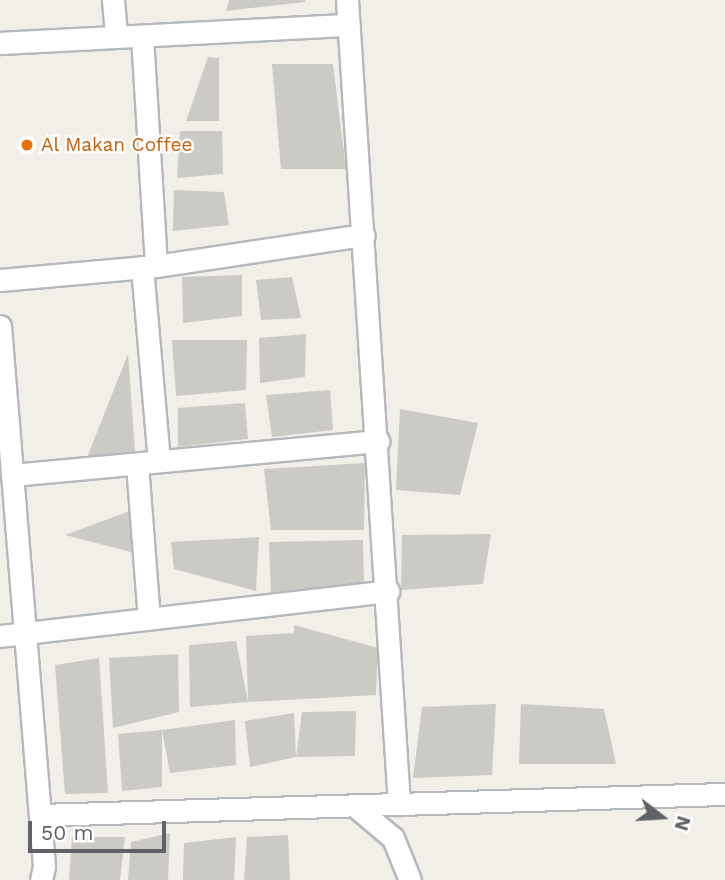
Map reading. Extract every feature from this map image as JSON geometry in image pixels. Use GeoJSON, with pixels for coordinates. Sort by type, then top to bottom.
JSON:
{"type":"FeatureCollection","features":[{"type":"Feature","properties":{"kind":"street"},"geometry":{"type":"LineString","coordinates":[[113,0],[116,37]]}},
{"type":"Feature","properties":{"kind":"street"},"geometry":{"type":"LineString","coordinates":[[347,0],[388,591],[399,804]]}},
{"type":"Feature","properties":{"kind":"street"},"geometry":{"type":"LineString","coordinates":[[0,43],[349,25]]}},
{"type":"Feature","properties":{"kind":"street"},"geometry":{"type":"LineString","coordinates":[[142,36],[149,267],[159,461]]}},
{"type":"Feature","properties":{"kind":"street"},"geometry":{"type":"LineString","coordinates":[[0,280],[149,267],[364,235]]}},
{"type":"Feature","properties":{"kind":"street"},"geometry":{"type":"LineString","coordinates":[[0,326],[8,470],[40,815],[41,880]]}},
{"type":"Feature","properties":{"kind":"street"},"geometry":{"type":"LineString","coordinates":[[8,470],[137,464],[378,442]]}},
{"type":"Feature","properties":{"kind":"street"},"geometry":{"type":"LineString","coordinates":[[137,464],[149,619]]}},
{"type":"Feature","properties":{"kind":"street"},"geometry":{"type":"LineString","coordinates":[[0,636],[388,591]]}},
{"type":"Feature","properties":{"kind":"street"},"geometry":{"type":"LineString","coordinates":[[40,815],[725,794]]}},
{"type":"Feature","properties":{"kind":"street"},"geometry":{"type":"LineString","coordinates":[[356,807],[393,838],[410,880]]}},
{"type":"Feature","properties":{"kind":"building"},"geometry":{"type":"Polygon","coordinates":[[[229,0],[305,0],[305,2],[226,11],[229,0]]]}},
{"type":"Feature","properties":{"kind":"building"},"geometry":{"type":"Polygon","coordinates":[[[208,57],[219,58],[219,121],[186,121],[208,57]]]}},
{"type":"Feature","properties":{"kind":"building"},"geometry":{"type":"Polygon","coordinates":[[[272,64],[333,64],[346,169],[281,169],[272,64]]]}},
{"type":"Feature","properties":{"kind":"building"},"geometry":{"type":"Polygon","coordinates":[[[180,131],[222,131],[223,174],[177,178],[180,131]]]}},
{"type":"Feature","properties":{"kind":"building"},"geometry":{"type":"Polygon","coordinates":[[[174,190],[224,192],[229,225],[173,231],[174,190]]]}},
{"type":"Feature","properties":{"kind":"building"},"geometry":{"type":"Polygon","coordinates":[[[242,275],[242,316],[183,323],[182,277],[242,275]]]}},
{"type":"Feature","properties":{"kind":"building"},"geometry":{"type":"Polygon","coordinates":[[[292,277],[301,318],[261,320],[256,280],[292,277]]]}},
{"type":"Feature","properties":{"kind":"building"},"geometry":{"type":"Polygon","coordinates":[[[306,334],[305,377],[260,383],[259,338],[306,334]]]}},
{"type":"Feature","properties":{"kind":"building"},"geometry":{"type":"Polygon","coordinates":[[[172,340],[247,340],[246,390],[176,396],[172,340]]]}},
{"type":"Feature","properties":{"kind":"building"},"geometry":{"type":"Polygon","coordinates":[[[128,354],[135,451],[86,460],[128,354]]]}},
{"type":"Feature","properties":{"kind":"building"},"geometry":{"type":"Polygon","coordinates":[[[330,390],[333,430],[272,437],[266,395],[330,390]]]}},
{"type":"Feature","properties":{"kind":"building"},"geometry":{"type":"Polygon","coordinates":[[[245,403],[248,439],[178,447],[178,408],[245,403]]]}},
{"type":"Feature","properties":{"kind":"building"},"geometry":{"type":"Polygon","coordinates":[[[400,409],[478,423],[460,495],[396,490],[400,409]]]}},
{"type":"Feature","properties":{"kind":"building"},"geometry":{"type":"Polygon","coordinates":[[[365,463],[364,530],[271,530],[264,469],[365,463]]]}},
{"type":"Feature","properties":{"kind":"building"},"geometry":{"type":"Polygon","coordinates":[[[130,511],[139,554],[65,535],[130,511]]]}},
{"type":"Feature","properties":{"kind":"building"},"geometry":{"type":"Polygon","coordinates":[[[491,534],[483,584],[401,590],[402,535],[491,534]]]}},
{"type":"Feature","properties":{"kind":"building"},"geometry":{"type":"Polygon","coordinates":[[[259,537],[256,591],[174,569],[171,542],[259,537]]]}},
{"type":"Feature","properties":{"kind":"building"},"geometry":{"type":"Polygon","coordinates":[[[363,540],[364,585],[271,596],[269,542],[363,540]]]}},
{"type":"Feature","properties":{"kind":"building"},"geometry":{"type":"Polygon","coordinates":[[[294,625],[378,648],[376,695],[248,702],[246,636],[294,633],[294,625]]]}},
{"type":"Feature","properties":{"kind":"building"},"geometry":{"type":"Polygon","coordinates":[[[236,641],[248,702],[190,707],[189,645],[236,641]]]}},
{"type":"Feature","properties":{"kind":"building"},"geometry":{"type":"Polygon","coordinates":[[[178,654],[179,712],[113,728],[109,658],[178,654]]]}},
{"type":"Feature","properties":{"kind":"building"},"geometry":{"type":"Polygon","coordinates":[[[99,658],[108,793],[65,794],[55,665],[99,658]]]}},
{"type":"Feature","properties":{"kind":"building"},"geometry":{"type":"Polygon","coordinates":[[[496,704],[492,775],[413,778],[422,707],[496,704]]]}},
{"type":"Feature","properties":{"kind":"building"},"geometry":{"type":"Polygon","coordinates":[[[521,704],[604,709],[616,764],[519,764],[521,704]]]}},
{"type":"Feature","properties":{"kind":"building"},"geometry":{"type":"Polygon","coordinates":[[[356,711],[355,756],[296,757],[302,712],[356,711]]]}},
{"type":"Feature","properties":{"kind":"building"},"geometry":{"type":"Polygon","coordinates":[[[294,713],[296,757],[250,767],[245,721],[294,713]]]}},
{"type":"Feature","properties":{"kind":"building"},"geometry":{"type":"Polygon","coordinates":[[[235,720],[236,765],[170,773],[162,730],[235,720]]]}},
{"type":"Feature","properties":{"kind":"building"},"geometry":{"type":"Polygon","coordinates":[[[162,730],[162,787],[122,791],[118,734],[162,730]]]}},
{"type":"Feature","properties":{"kind":"building"},"geometry":{"type":"Polygon","coordinates":[[[170,833],[168,880],[128,880],[131,842],[170,833]]]}},
{"type":"Feature","properties":{"kind":"building"},"geometry":{"type":"Polygon","coordinates":[[[288,835],[290,880],[244,880],[247,837],[288,835]]]}},
{"type":"Feature","properties":{"kind":"building"},"geometry":{"type":"Polygon","coordinates":[[[72,837],[125,837],[120,880],[69,880],[72,837]]]}},
{"type":"Feature","properties":{"kind":"building"},"geometry":{"type":"Polygon","coordinates":[[[236,837],[234,880],[183,880],[184,843],[236,837]]]}},
{"type":"Feature","properties":{"kind":"place","name":"Al Makan Coffee"},"geometry":{"type":"Point","coordinates":[27,145]}}]}
